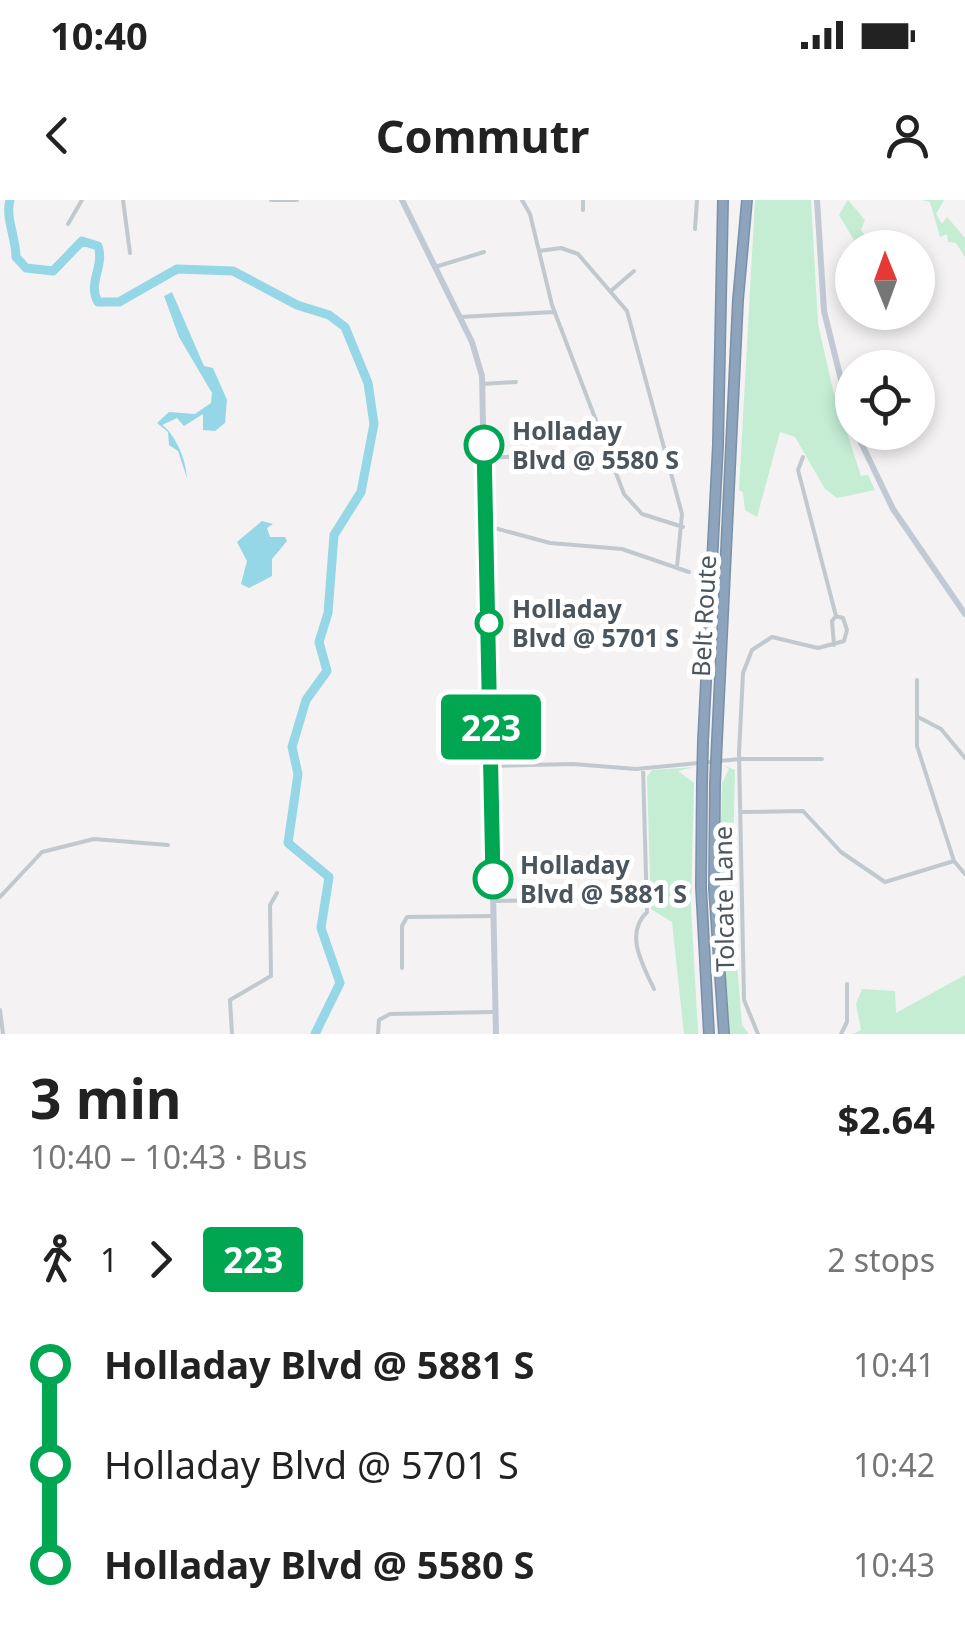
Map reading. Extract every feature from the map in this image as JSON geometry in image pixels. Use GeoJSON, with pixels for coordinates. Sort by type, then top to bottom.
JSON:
{"type":"FeatureCollection","features":[{"type":"Feature","properties":{"kind":"highway","name":"Belt Route"},"geometry":{"type":"LineString","coordinates":[[709,1034],[701,887],[702,784],[718,444],[723,200]]}},
{"type":"Feature","properties":{"kind":"highway","name":"Belt Route"},"geometry":{"type":"LineString","coordinates":[[724,1034],[714,888],[714,784],[734,442],[738,300],[747,200]]}},
{"type":"Feature","properties":{"kind":"main road"},"geometry":{"type":"LineString","coordinates":[[402,200],[477,353],[482,384],[496,1034]]}},
{"type":"Feature","properties":{"kind":"main road"},"geometry":{"type":"LineString","coordinates":[[817,200],[824,311],[835,355]]}},
{"type":"Feature","properties":{"kind":"main road"},"geometry":{"type":"LineString","coordinates":[[865,450],[893,509],[965,614]]}},
{"type":"Feature","properties":{"kind":"street"},"geometry":{"type":"LineString","coordinates":[[68,224],[82,200]]}},
{"type":"Feature","properties":{"kind":"street"},"geometry":{"type":"LineString","coordinates":[[123,200],[130,252]]}},
{"type":"Feature","properties":{"kind":"street"},"geometry":{"type":"LineString","coordinates":[[271,200],[297,200]]}},
{"type":"Feature","properties":{"kind":"street"},"geometry":{"type":"LineString","coordinates":[[522,200],[529,210],[554,312],[626,498],[642,514],[683,527]]}},
{"type":"Feature","properties":{"kind":"street"},"geometry":{"type":"LineString","coordinates":[[583,200],[583,210]]}},
{"type":"Feature","properties":{"kind":"street"},"geometry":{"type":"LineString","coordinates":[[695,230],[697,200]]}},
{"type":"Feature","properties":{"kind":"street"},"geometry":{"type":"LineString","coordinates":[[539,251],[574,252],[612,290],[630,318],[683,527],[677,568]]}},
{"type":"Feature","properties":{"kind":"street"},"geometry":{"type":"LineString","coordinates":[[435,267],[484,252]]}},
{"type":"Feature","properties":{"kind":"street"},"geometry":{"type":"LineString","coordinates":[[612,290],[634,271]]}},
{"type":"Feature","properties":{"kind":"street"},"geometry":{"type":"LineString","coordinates":[[460,318],[554,312]]}},
{"type":"Feature","properties":{"kind":"street"},"geometry":{"type":"LineString","coordinates":[[482,384],[516,382]]}},
{"type":"Feature","properties":{"kind":"street"},"geometry":{"type":"LineString","coordinates":[[485,458],[542,456]]}},
{"type":"Feature","properties":{"kind":"street"},"geometry":{"type":"LineString","coordinates":[[803,457],[798,470],[836,616],[844,620],[848,634],[834,645]]}},
{"type":"Feature","properties":{"kind":"street"},"geometry":{"type":"LineString","coordinates":[[487,526],[550,543],[614,547],[688,572]]}},
{"type":"Feature","properties":{"kind":"street"},"geometry":{"type":"LineString","coordinates":[[834,645],[832,620],[836,616]]}},
{"type":"Feature","properties":{"kind":"street","name":"Tolcate Lane"},"geometry":{"type":"LineString","coordinates":[[758,1034],[744,1000],[740,812],[743,673],[752,650],[776,636],[814,648],[834,645]]}},
{"type":"Feature","properties":{"kind":"street"},"geometry":{"type":"LineString","coordinates":[[917,680],[918,751],[954,861],[965,874]]}},
{"type":"Feature","properties":{"kind":"street"},"geometry":{"type":"LineString","coordinates":[[918,718],[942,729],[965,758]]}},
{"type":"Feature","properties":{"kind":"street"},"geometry":{"type":"LineString","coordinates":[[492,766],[644,768],[740,759],[822,759]]}},
{"type":"Feature","properties":{"kind":"street"},"geometry":{"type":"LineString","coordinates":[[644,768],[647,912],[637,924],[636,940],[654,989]]}},
{"type":"Feature","properties":{"kind":"street"},"geometry":{"type":"LineString","coordinates":[[740,812],[803,811],[841,852],[885,882],[954,861]]}},
{"type":"Feature","properties":{"kind":"street"},"geometry":{"type":"LineString","coordinates":[[0,897],[42,852],[94,840],[168,844]]}},
{"type":"Feature","properties":{"kind":"street"},"geometry":{"type":"LineString","coordinates":[[232,1034],[230,1000],[271,976],[270,905],[277,893]]}},
{"type":"Feature","properties":{"kind":"street"},"geometry":{"type":"LineString","coordinates":[[494,900],[591,899]]}},
{"type":"Feature","properties":{"kind":"street"},"geometry":{"type":"LineString","coordinates":[[402,968],[402,926],[407,916],[494,916]]}},
{"type":"Feature","properties":{"kind":"street"},"geometry":{"type":"LineString","coordinates":[[841,1034],[847,1024],[847,984]]}},
{"type":"Feature","properties":{"kind":"street"},"geometry":{"type":"LineString","coordinates":[[0,1010],[3,1034]]}},
{"type":"Feature","properties":{"kind":"street"},"geometry":{"type":"LineString","coordinates":[[378,1034],[378,1022],[390,1014],[496,1012]]}},
{"type":"Feature","properties":{"kind":"green space"},"geometry":{"type":"Polygon","coordinates":[[[755,200],[811,200],[818,324],[835,396],[835,450],[853,450],[861,476],[868,475],[875,490],[837,498],[825,489],[795,437],[780,432],[757,517],[745,510],[743,492],[739,490],[755,200]]]}},
{"type":"Feature","properties":{"kind":"green space"},"geometry":{"type":"Polygon","coordinates":[[[848,200],[865,220],[861,230],[848,230],[839,215],[848,200]]]}},
{"type":"Feature","properties":{"kind":"green space"},"geometry":{"type":"Polygon","coordinates":[[[922,200],[944,200],[936,214],[942,224],[947,217],[965,238],[965,257],[956,243],[948,242],[947,234],[940,237],[930,202],[922,200]]]}},
{"type":"Feature","properties":{"kind":"green space"},"geometry":{"type":"Polygon","coordinates":[[[723,765],[735,770],[732,902],[742,1025],[749,1034],[730,1034],[719,892],[722,783],[729,769],[723,765]]]}},
{"type":"Feature","properties":{"kind":"green space"},"geometry":{"type":"Polygon","coordinates":[[[695,767],[678,771],[694,783],[691,905],[698,1034],[684,1034],[672,922],[651,909],[647,777],[652,770],[695,767]]]}},
{"type":"Feature","properties":{"kind":"green space"},"geometry":{"type":"Polygon","coordinates":[[[965,975],[965,1034],[853,1034],[861,1030],[856,1004],[862,989],[895,991],[896,1013],[965,975]]]}},
{"type":"Feature","properties":{"kind":"water"},"geometry":{"type":"Polygon","coordinates":[[[172,292],[204,366],[213,368],[227,400],[225,423],[215,431],[203,430],[203,414],[184,426],[177,418],[162,425],[171,434],[179,448],[187,478],[178,451],[169,445],[168,432],[157,423],[169,412],[195,414],[211,403],[212,393],[179,337],[164,296],[172,292]]]}},
{"type":"Feature","properties":{"kind":"water"},"geometry":{"type":"Polygon","coordinates":[[[262,521],[273,524],[267,528],[270,537],[285,537],[287,541],[272,559],[272,576],[249,588],[241,584],[247,561],[237,542],[262,521]]]}},
{"type":"Feature","properties":{"kind":"waterway"},"geometry":{"type":"LineString","coordinates":[[10,200],[16,257],[26,268],[53,271],[82,241],[98,246],[94,288],[98,302],[119,302],[177,269],[233,271],[297,305],[329,315],[345,327],[368,383],[374,424],[361,492],[334,535],[328,613],[319,642],[327,671],[306,700],[292,747],[298,774],[288,843],[329,877],[321,928],[340,983],[315,1034]]}},
{"type":"Feature","properties":{"kind":"bus line","name":"223"},"geometry":{"type":"LineString","coordinates":[[484,445],[493,879]]}},
{"type":"Feature","properties":{"kind":"place","name":"Holladay Blvd @ 5580 S"},"geometry":{"type":"Point","coordinates":[484,445]}},
{"type":"Feature","properties":{"kind":"place","name":"Holladay Blvd @ 5701 S"},"geometry":{"type":"Point","coordinates":[489,623]}},
{"type":"Feature","properties":{"kind":"place","name":"Holladay Blvd @ 5881 S"},"geometry":{"type":"Point","coordinates":[493,879]}}]}
